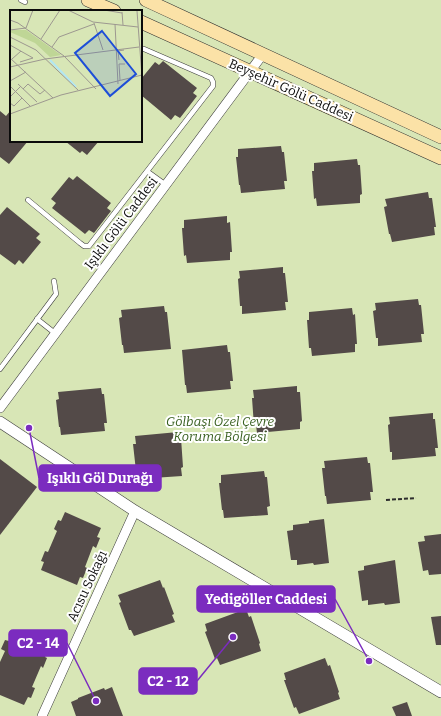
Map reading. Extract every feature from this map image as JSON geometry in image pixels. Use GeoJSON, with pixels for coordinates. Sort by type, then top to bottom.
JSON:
{"type":"FeatureCollection","features":[{"type":"Feature","properties":{"kind":"main road"},"geometry":{"type":"LineString","coordinates":[[88,0],[112,10]]}},
{"type":"Feature","properties":{"kind":"main road"},"geometry":{"type":"LineString","coordinates":[[146,0],[441,138]]}},
{"type":"Feature","properties":{"kind":"main road","name":"Beyşehir Gölü Caddesi"},"geometry":{"type":"LineString","coordinates":[[142,22],[441,158]]}},
{"type":"Feature","properties":{"kind":"street","name":"Işıklı Gölü Caddesi"},"geometry":{"type":"LineString","coordinates":[[0,408],[263,54]]}},
{"type":"Feature","properties":{"kind":"street"},"geometry":{"type":"LineString","coordinates":[[0,422],[135,511],[441,692]]}},
{"type":"Feature","properties":{"kind":"street","name":"Acısu Sokağı"},"geometry":{"type":"LineString","coordinates":[[42,716],[135,511]]}},
{"type":"Feature","properties":{"kind":"lane"},"geometry":{"type":"LineString","coordinates":[[28,200],[80,243],[84,246],[89,246],[148,172],[213,86],[211,78],[144,48]]}},
{"type":"Feature","properties":{"kind":"lane"},"geometry":{"type":"LineString","coordinates":[[148,172],[166,185]]}},
{"type":"Feature","properties":{"kind":"lane"},"geometry":{"type":"LineString","coordinates":[[0,370],[56,294],[54,281]]}},
{"type":"Feature","properties":{"kind":"lane"},"geometry":{"type":"LineString","coordinates":[[37,319],[56,334]]}},
{"type":"Feature","properties":{"kind":"path"},"geometry":{"type":"LineString","coordinates":[[386,500],[416,498]]}},
{"type":"Feature","properties":{"kind":"green space","name":"Gölbaşı Özel Çevre Koruma Bölgesi"},"geometry":{"type":"Polygon","coordinates":[[[0,0],[441,0],[441,716],[0,716],[0,0]]]}},
{"type":"Feature","properties":{"kind":"building"},"geometry":{"type":"Polygon","coordinates":[[[163,61],[197,88],[193,93],[197,96],[180,118],[175,115],[171,120],[142,96],[142,78],[155,62],[159,65],[163,61]]]}},
{"type":"Feature","properties":{"kind":"building"},"geometry":{"type":"Polygon","coordinates":[[[0,111],[6,116],[10,111],[10,142],[27,142],[9,164],[0,157],[0,111]]]}},
{"type":"Feature","properties":{"kind":"building"},"geometry":{"type":"Polygon","coordinates":[[[66,142],[98,142],[87,155],[82,151],[80,153],[66,142]]]}},
{"type":"Feature","properties":{"kind":"building"},"geometry":{"type":"Polygon","coordinates":[[[281,146],[282,152],[284,152],[287,181],[284,181],[285,189],[241,193],[236,157],[238,157],[238,149],[281,146]]]}},
{"type":"Feature","properties":{"kind":"building"},"geometry":{"type":"Polygon","coordinates":[[[357,159],[358,165],[360,165],[362,194],[360,195],[360,203],[317,206],[316,198],[314,199],[312,171],[314,171],[314,163],[357,159]]]}},
{"type":"Feature","properties":{"kind":"building"},"geometry":{"type":"Polygon","coordinates":[[[77,176],[111,203],[107,208],[111,211],[94,233],[89,230],[85,234],[52,208],[56,203],[51,199],[69,177],[73,180],[77,176]]]}},
{"type":"Feature","properties":{"kind":"building"},"geometry":{"type":"Polygon","coordinates":[[[428,192],[429,198],[432,198],[436,227],[434,227],[435,235],[392,242],[384,207],[387,206],[385,199],[428,192]]]}},
{"type":"Feature","properties":{"kind":"building"},"geometry":{"type":"Polygon","coordinates":[[[7,207],[40,234],[36,238],[41,242],[23,264],[19,260],[15,265],[0,254],[0,215],[7,207]]]}},
{"type":"Feature","properties":{"kind":"building"},"geometry":{"type":"Polygon","coordinates":[[[227,216],[227,223],[230,222],[232,252],[230,252],[230,260],[187,263],[186,255],[184,256],[182,228],[184,228],[184,220],[227,216]]]}},
{"type":"Feature","properties":{"kind":"building"},"geometry":{"type":"Polygon","coordinates":[[[283,267],[288,302],[285,302],[286,310],[242,314],[238,279],[240,278],[239,271],[283,267]]]}},
{"type":"Feature","properties":{"kind":"building"},"geometry":{"type":"Polygon","coordinates":[[[418,299],[419,305],[421,305],[424,334],[421,334],[422,342],[378,346],[373,311],[376,310],[375,303],[418,299]]]}},
{"type":"Feature","properties":{"kind":"building"},"geometry":{"type":"Polygon","coordinates":[[[164,306],[165,312],[167,312],[171,349],[124,353],[119,318],[122,317],[121,310],[164,306]]]}},
{"type":"Feature","properties":{"kind":"building"},"geometry":{"type":"Polygon","coordinates":[[[352,308],[353,315],[355,314],[357,344],[355,344],[355,352],[312,356],[311,348],[309,348],[307,320],[309,320],[309,312],[352,308]]]}},
{"type":"Feature","properties":{"kind":"building"},"geometry":{"type":"Polygon","coordinates":[[[227,345],[228,352],[230,352],[233,381],[230,381],[231,389],[187,393],[182,350],[227,345]]]}},
{"type":"Feature","properties":{"kind":"building"},"geometry":{"type":"Polygon","coordinates":[[[297,386],[297,392],[300,392],[302,421],[300,422],[300,429],[257,433],[256,425],[254,426],[252,398],[254,398],[253,390],[297,386]]]}},
{"type":"Feature","properties":{"kind":"building"},"geometry":{"type":"Polygon","coordinates":[[[101,388],[102,394],[104,394],[107,423],[104,423],[105,431],[61,435],[56,400],[59,399],[58,392],[101,388]]]}},
{"type":"Feature","properties":{"kind":"building"},"geometry":{"type":"Polygon","coordinates":[[[433,413],[438,448],[435,448],[436,456],[392,460],[388,425],[390,424],[389,417],[433,413]]]}},
{"type":"Feature","properties":{"kind":"building"},"geometry":{"type":"Polygon","coordinates":[[[178,432],[179,438],[181,438],[183,467],[181,468],[182,476],[138,479],[133,444],[136,444],[135,436],[178,432]]]}},
{"type":"Feature","properties":{"kind":"building"},"geometry":{"type":"Polygon","coordinates":[[[367,457],[368,463],[370,463],[373,492],[370,492],[371,500],[327,504],[322,468],[325,468],[324,461],[367,457]]]}},
{"type":"Feature","properties":{"kind":"building"},"geometry":{"type":"Polygon","coordinates":[[[0,459],[37,487],[0,535],[0,459]]]}},
{"type":"Feature","properties":{"kind":"building"},"geometry":{"type":"Polygon","coordinates":[[[264,471],[265,477],[267,477],[270,506],[267,507],[268,515],[224,518],[219,483],[221,483],[221,475],[264,471]]]}},
{"type":"Feature","properties":{"kind":"building"},"geometry":{"type":"Polygon","coordinates":[[[65,512],[101,528],[97,537],[100,538],[96,548],[93,546],[85,567],[87,568],[83,578],[80,577],[77,585],[41,570],[44,562],[41,561],[45,551],[48,552],[57,531],[54,529],[58,520],[61,521],[65,512]]]}},
{"type":"Feature","properties":{"kind":"building"},"geometry":{"type":"Polygon","coordinates":[[[324,519],[329,563],[297,565],[297,560],[291,560],[287,531],[293,530],[293,525],[324,519]]]}},
{"type":"Feature","properties":{"kind":"building"},"geometry":{"type":"Polygon","coordinates":[[[441,534],[441,574],[429,575],[428,570],[423,571],[418,542],[425,541],[424,536],[441,534]]]}},
{"type":"Feature","properties":{"kind":"building"},"geometry":{"type":"Polygon","coordinates":[[[395,560],[400,603],[368,605],[368,600],[362,601],[358,571],[364,570],[364,566],[395,560]]]}},
{"type":"Feature","properties":{"kind":"building"},"geometry":{"type":"Polygon","coordinates":[[[160,580],[174,614],[172,615],[175,622],[134,636],[131,630],[129,630],[119,603],[121,602],[118,595],[160,580]]]}},
{"type":"Feature","properties":{"kind":"building"},"geometry":{"type":"Polygon","coordinates":[[[246,609],[249,617],[251,616],[260,643],[261,651],[220,665],[217,658],[215,659],[205,632],[207,631],[205,624],[246,609]]]}},
{"type":"Feature","properties":{"kind":"building"},"geometry":{"type":"Polygon","coordinates":[[[441,616],[441,645],[436,645],[431,617],[441,616]]]}},
{"type":"Feature","properties":{"kind":"building"},"geometry":{"type":"Polygon","coordinates":[[[12,632],[49,648],[45,657],[47,658],[43,668],[41,666],[32,687],[35,688],[31,698],[28,697],[24,705],[0,695],[0,662],[5,651],[1,649],[5,640],[9,641],[12,632]]]}},
{"type":"Feature","properties":{"kind":"building"},"geometry":{"type":"Polygon","coordinates":[[[325,658],[328,666],[330,665],[340,699],[299,714],[296,707],[294,708],[284,680],[286,680],[284,673],[325,658]]]}},
{"type":"Feature","properties":{"kind":"building"},"geometry":{"type":"Polygon","coordinates":[[[112,687],[123,716],[76,716],[71,702],[104,688],[105,690],[112,687]]]}},
{"type":"Feature","properties":{"kind":"building"},"geometry":{"type":"Polygon","coordinates":[[[407,702],[412,716],[396,716],[392,707],[407,702]]]}},
{"type":"Feature","properties":{"kind":"place","name":"Işıklı Göl Durağı"},"geometry":{"type":"Point","coordinates":[29,428]}},
{"type":"Feature","properties":{"kind":"place","name":"C2 - 12"},"geometry":{"type":"Point","coordinates":[233,637]}},
{"type":"Feature","properties":{"kind":"place","name":"Yedigöller Caddesi"},"geometry":{"type":"Point","coordinates":[369,661]}},
{"type":"Feature","properties":{"kind":"place","name":"C2 - 14"},"geometry":{"type":"Point","coordinates":[96,701]}}]}
